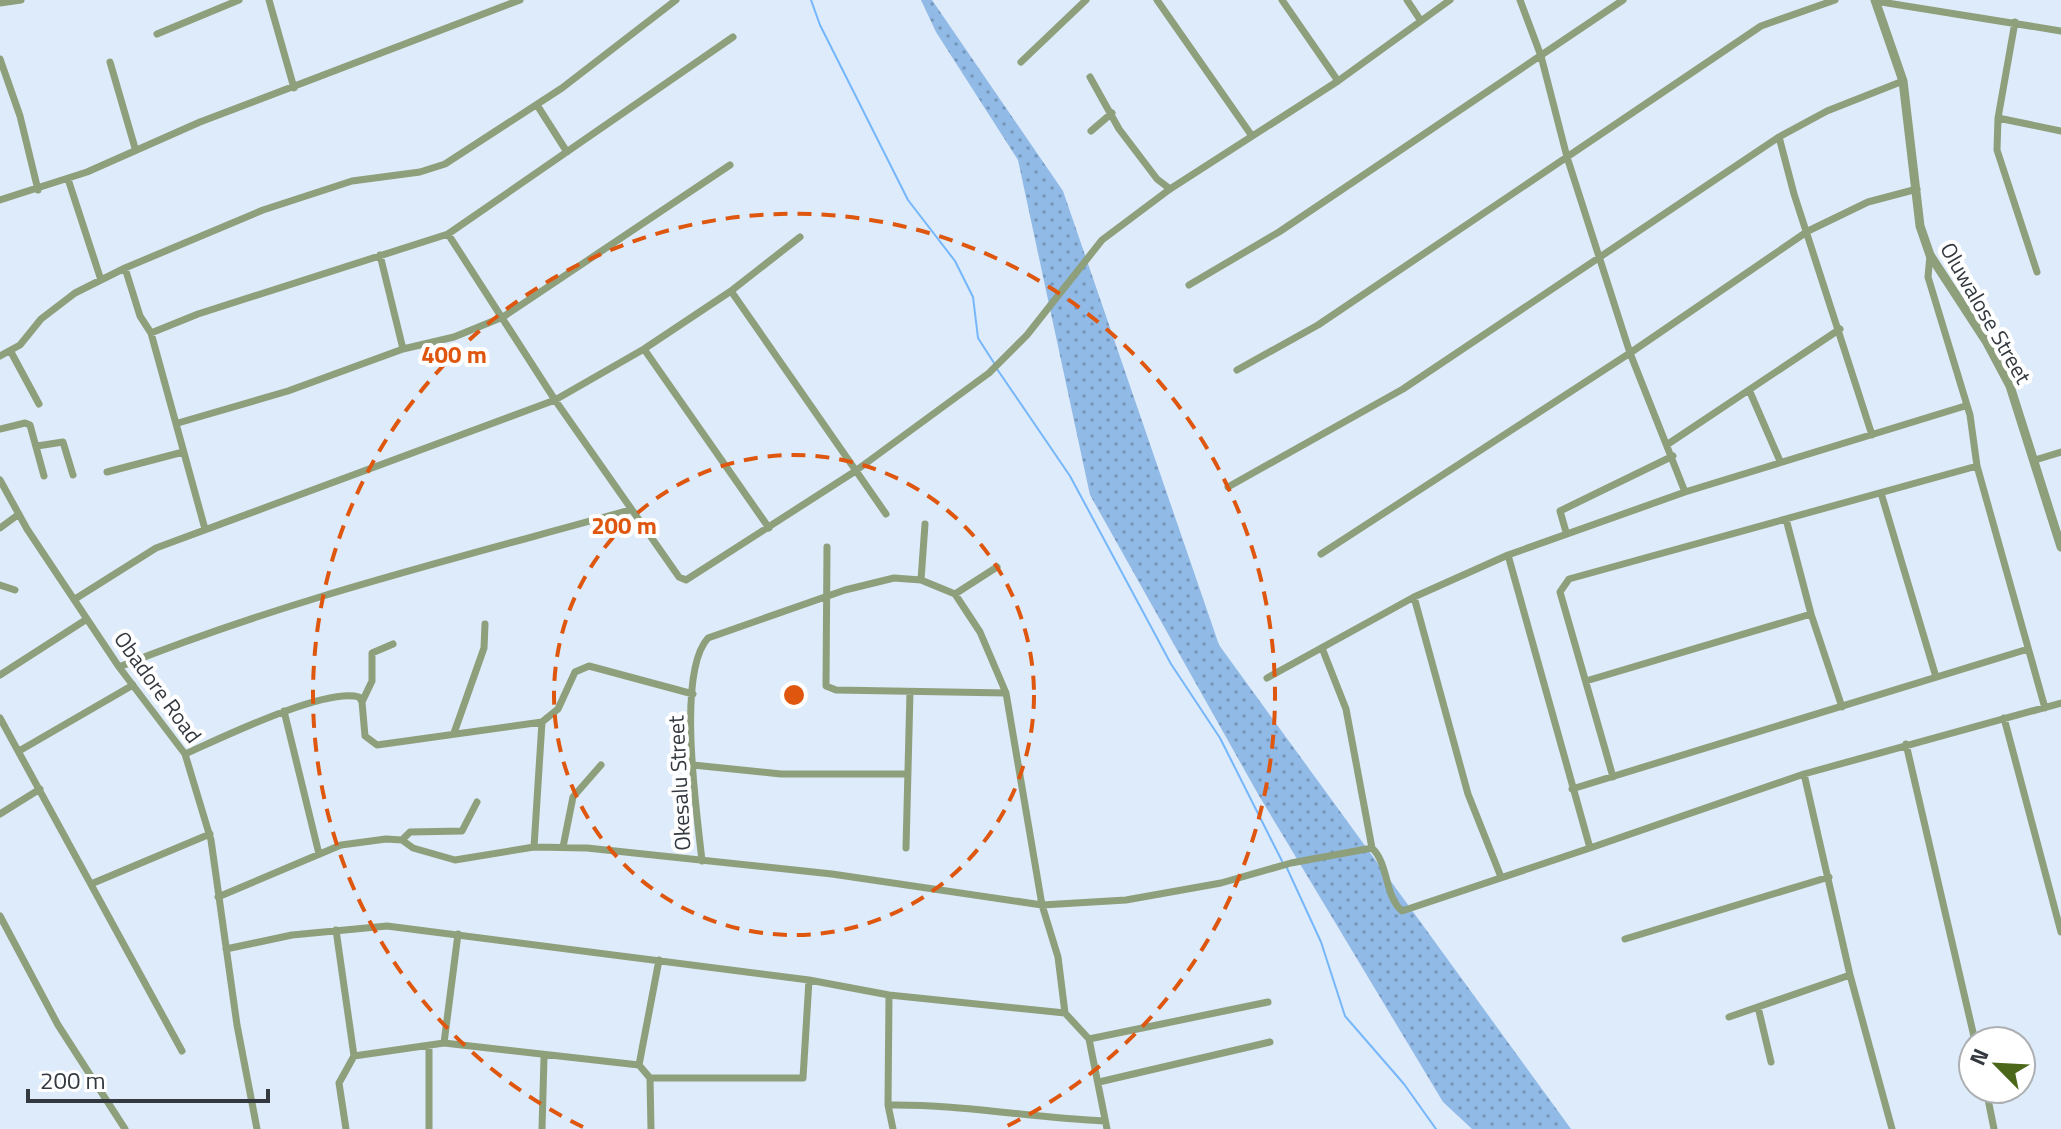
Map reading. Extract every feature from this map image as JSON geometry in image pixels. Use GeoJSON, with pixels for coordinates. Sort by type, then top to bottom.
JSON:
{"type":"FeatureCollection","features":[{"type":"Feature","properties":{"kind":"street"},"geometry":{"type":"LineString","coordinates":[[0,3],[21,0]]}},
{"type":"Feature","properties":{"kind":"street"},"geometry":{"type":"LineString","coordinates":[[157,34],[239,0]]}},
{"type":"Feature","properties":{"kind":"street"},"geometry":{"type":"LineString","coordinates":[[269,0],[294,88]]}},
{"type":"Feature","properties":{"kind":"street"},"geometry":{"type":"LineString","coordinates":[[0,200],[68,179],[135,148],[520,0]]}},
{"type":"Feature","properties":{"kind":"street"},"geometry":{"type":"LineString","coordinates":[[0,356],[11,352],[41,319],[75,293],[125,268],[277,205],[352,181],[420,172],[445,164],[537,105],[676,0]]}},
{"type":"Feature","properties":{"kind":"street"},"geometry":{"type":"LineString","coordinates":[[1021,62],[1086,0]]}},
{"type":"Feature","properties":{"kind":"street"},"geometry":{"type":"LineString","coordinates":[[1157,0],[1252,136]]}},
{"type":"Feature","properties":{"kind":"street"},"geometry":{"type":"LineString","coordinates":[[1282,0],[1338,81]]}},
{"type":"Feature","properties":{"kind":"street"},"geometry":{"type":"LineString","coordinates":[[1407,0],[1421,21]]}},
{"type":"Feature","properties":{"kind":"street"},"geometry":{"type":"LineString","coordinates":[[448,234],[630,510],[682,580],[690,579],[854,472],[989,373],[1027,335],[1102,240],[1170,189],[1338,81],[1450,0]]}},
{"type":"Feature","properties":{"kind":"street"},"geometry":{"type":"LineString","coordinates":[[1520,0],[1541,56],[1567,157],[1630,353],[1685,492]]}},
{"type":"Feature","properties":{"kind":"street"},"geometry":{"type":"LineString","coordinates":[[1189,285],[1279,232],[1623,0]]}},
{"type":"Feature","properties":{"kind":"street"},"geometry":{"type":"LineString","coordinates":[[1237,370],[1318,325],[1761,26],[1835,0]]}},
{"type":"Feature","properties":{"kind":"street"},"geometry":{"type":"LineString","coordinates":[[1875,1],[2061,31]]}},
{"type":"Feature","properties":{"kind":"street","name":"Oluwalose Street"},"geometry":{"type":"LineString","coordinates":[[1875,1],[1903,81],[1920,226],[1930,255],[1999,363],[2035,460],[2061,547]]}},
{"type":"Feature","properties":{"kind":"street"},"geometry":{"type":"LineString","coordinates":[[2015,22],[1998,118],[1997,150],[2037,272]]}},
{"type":"Feature","properties":{"kind":"street"},"geometry":{"type":"LineString","coordinates":[[151,333],[198,314],[448,234],[733,37]]}},
{"type":"Feature","properties":{"kind":"street"},"geometry":{"type":"LineString","coordinates":[[0,59],[20,116],[38,190]]}},
{"type":"Feature","properties":{"kind":"street"},"geometry":{"type":"LineString","coordinates":[[110,62],[135,148]]}},
{"type":"Feature","properties":{"kind":"street"},"geometry":{"type":"LineString","coordinates":[[1090,77],[1119,129],[1157,179],[1170,189]]}},
{"type":"Feature","properties":{"kind":"street"},"geometry":{"type":"LineString","coordinates":[[1228,487],[1403,389],[1779,137],[1827,111],[1903,81]]}},
{"type":"Feature","properties":{"kind":"street"},"geometry":{"type":"LineString","coordinates":[[537,105],[567,152]]}},
{"type":"Feature","properties":{"kind":"street"},"geometry":{"type":"LineString","coordinates":[[1091,131],[1112,113]]}},
{"type":"Feature","properties":{"kind":"street"},"geometry":{"type":"LineString","coordinates":[[1998,118],[2061,131]]}},
{"type":"Feature","properties":{"kind":"street"},"geometry":{"type":"LineString","coordinates":[[1779,137],[1872,435]]}},
{"type":"Feature","properties":{"kind":"street"},"geometry":{"type":"LineString","coordinates":[[178,423],[288,391],[403,349],[454,337],[503,317],[730,165]]}},
{"type":"Feature","properties":{"kind":"street"},"geometry":{"type":"LineString","coordinates":[[68,179],[101,280]]}},
{"type":"Feature","properties":{"kind":"street"},"geometry":{"type":"LineString","coordinates":[[1321,554],[1630,353],[1808,231],[1868,202],[1917,189]]}},
{"type":"Feature","properties":{"kind":"street"},"geometry":{"type":"LineString","coordinates":[[75,599],[144,554],[555,400],[644,349],[731,291],[800,237]]}},
{"type":"Feature","properties":{"kind":"street"},"geometry":{"type":"LineString","coordinates":[[380,255],[403,349]]}},
{"type":"Feature","properties":{"kind":"street"},"geometry":{"type":"LineString","coordinates":[[1930,255],[1928,277],[1974,428],[1977,466],[2045,708]]}},
{"type":"Feature","properties":{"kind":"street"},"geometry":{"type":"LineString","coordinates":[[125,268],[140,316],[151,333],[205,529]]}},
{"type":"Feature","properties":{"kind":"street"},"geometry":{"type":"LineString","coordinates":[[731,291],[886,514]]}},
{"type":"Feature","properties":{"kind":"street"},"geometry":{"type":"LineString","coordinates":[[1668,444],[1840,329]]}},
{"type":"Feature","properties":{"kind":"street"},"geometry":{"type":"LineString","coordinates":[[644,349],[769,528]]}},
{"type":"Feature","properties":{"kind":"street"},"geometry":{"type":"LineString","coordinates":[[11,352],[39,404]]}},
{"type":"Feature","properties":{"kind":"street"},"geometry":{"type":"LineString","coordinates":[[1750,392],[1780,461]]}},
{"type":"Feature","properties":{"kind":"street"},"geometry":{"type":"LineString","coordinates":[[1267,678],[1414,597],[1566,532],[1780,461],[1965,406]]}},
{"type":"Feature","properties":{"kind":"street"},"geometry":{"type":"LineString","coordinates":[[0,429],[28,423],[44,476]]}},
{"type":"Feature","properties":{"kind":"street"},"geometry":{"type":"LineString","coordinates":[[37,446],[63,442],[73,475]]}},
{"type":"Feature","properties":{"kind":"street"},"geometry":{"type":"LineString","coordinates":[[107,472],[183,452]]}},
{"type":"Feature","properties":{"kind":"street"},"geometry":{"type":"LineString","coordinates":[[2035,460],[2061,452]]}},
{"type":"Feature","properties":{"kind":"street"},"geometry":{"type":"LineString","coordinates":[[1566,532],[1560,511],[1673,456]]}},
{"type":"Feature","properties":{"kind":"street"},"geometry":{"type":"LineString","coordinates":[[1613,777],[1560,592],[1569,579],[1977,466]]}},
{"type":"Feature","properties":{"kind":"street","name":"Obadore Road"},"geometry":{"type":"LineString","coordinates":[[0,480],[119,667],[185,754],[210,834],[255,1128]]}},
{"type":"Feature","properties":{"kind":"street"},"geometry":{"type":"LineString","coordinates":[[1881,493],[1936,677]]}},
{"type":"Feature","properties":{"kind":"street"},"geometry":{"type":"LineString","coordinates":[[119,667],[287,605],[630,510]]}},
{"type":"Feature","properties":{"kind":"street"},"geometry":{"type":"LineString","coordinates":[[0,528],[19,514]]}},
{"type":"Feature","properties":{"kind":"street"},"geometry":{"type":"LineString","coordinates":[[1786,519],[1811,614],[1842,707]]}},
{"type":"Feature","properties":{"kind":"street"},"geometry":{"type":"LineString","coordinates":[[888,1105],[947,1104],[1042,1119],[1106,1125],[1089,1039],[1065,1013],[1058,957],[1042,905],[1006,693],[980,632],[955,594],[921,580],[925,524]]}},
{"type":"Feature","properties":{"kind":"street"},"geometry":{"type":"LineString","coordinates":[[827,547],[826,686],[836,690],[1006,693]]}},
{"type":"Feature","properties":{"kind":"street"},"geometry":{"type":"LineString","coordinates":[[1508,555],[1590,848]]}},
{"type":"Feature","properties":{"kind":"street"},"geometry":{"type":"LineString","coordinates":[[955,594],[997,567]]}},
{"type":"Feature","properties":{"kind":"street","name":"Okesalu Street"},"geometry":{"type":"LineString","coordinates":[[702,861],[693,765],[693,694],[696,658],[708,638],[894,578],[921,580]]}},
{"type":"Feature","properties":{"kind":"street"},"geometry":{"type":"LineString","coordinates":[[0,585],[15,590]]}},
{"type":"Feature","properties":{"kind":"street"},"geometry":{"type":"LineString","coordinates":[[1414,597],[1468,794],[1501,877]]}},
{"type":"Feature","properties":{"kind":"street"},"geometry":{"type":"LineString","coordinates":[[1586,681],[1811,614]]}},
{"type":"Feature","properties":{"kind":"street"},"geometry":{"type":"LineString","coordinates":[[0,675],[87,619]]}},
{"type":"Feature","properties":{"kind":"street"},"geometry":{"type":"LineString","coordinates":[[454,733],[484,648],[485,624]]}},
{"type":"Feature","properties":{"kind":"street"},"geometry":{"type":"LineString","coordinates":[[362,702],[372,681],[372,653],[393,644]]}},
{"type":"Feature","properties":{"kind":"street"},"geometry":{"type":"LineString","coordinates":[[1322,648],[1346,709],[1372,848],[1379,857],[1394,900],[1402,911],[1804,774],[2061,703]]}},
{"type":"Feature","properties":{"kind":"street"},"geometry":{"type":"LineString","coordinates":[[1572,789],[2028,649]]}},
{"type":"Feature","properties":{"kind":"street"},"geometry":{"type":"LineString","coordinates":[[185,754],[284,711],[347,696],[359,697],[362,702],[365,736],[371,743],[542,722],[558,709],[570,678],[582,667],[693,694]]}},
{"type":"Feature","properties":{"kind":"street"},"geometry":{"type":"LineString","coordinates":[[19,751],[133,685]]}},
{"type":"Feature","properties":{"kind":"street"},"geometry":{"type":"LineString","coordinates":[[906,848],[910,692]]}},
{"type":"Feature","properties":{"kind":"street"},"geometry":{"type":"LineString","coordinates":[[284,711],[319,854]]}},
{"type":"Feature","properties":{"kind":"street"},"geometry":{"type":"LineString","coordinates":[[0,718],[182,1051]]}},
{"type":"Feature","properties":{"kind":"street"},"geometry":{"type":"LineString","coordinates":[[2004,718],[2061,932]]}},
{"type":"Feature","properties":{"kind":"street"},"geometry":{"type":"LineString","coordinates":[[534,847],[542,722]]}},
{"type":"Feature","properties":{"kind":"street"},"geometry":{"type":"LineString","coordinates":[[1906,744],[1971,1025]]}},
{"type":"Feature","properties":{"kind":"street"},"geometry":{"type":"LineString","coordinates":[[563,847],[573,797],[601,765]]}},
{"type":"Feature","properties":{"kind":"street"},"geometry":{"type":"LineString","coordinates":[[693,765],[781,774],[908,774]]}},
{"type":"Feature","properties":{"kind":"street"},"geometry":{"type":"LineString","coordinates":[[1804,774],[1850,975],[1892,1129]]}},
{"type":"Feature","properties":{"kind":"street"},"geometry":{"type":"LineString","coordinates":[[0,814],[40,789]]}},
{"type":"Feature","properties":{"kind":"street"},"geometry":{"type":"LineString","coordinates":[[402,840],[410,832],[462,831],[477,802]]}},
{"type":"Feature","properties":{"kind":"street"},"geometry":{"type":"LineString","coordinates":[[91,884],[210,834]]}},
{"type":"Feature","properties":{"kind":"street"},"geometry":{"type":"LineString","coordinates":[[218,897],[319,854],[358,841],[402,840],[413,848],[455,860],[534,847],[563,847],[832,874],[1042,905],[1126,900],[1221,883],[1271,867],[1372,848]]}},
{"type":"Feature","properties":{"kind":"street"},"geometry":{"type":"LineString","coordinates":[[1625,939],[1829,877]]}},
{"type":"Feature","properties":{"kind":"street"},"geometry":{"type":"LineString","coordinates":[[0,916],[58,1025],[125,1129]]}},
{"type":"Feature","properties":{"kind":"street"},"geometry":{"type":"LineString","coordinates":[[226,949],[336,930],[387,926],[809,980],[889,995],[1065,1013]]}},
{"type":"Feature","properties":{"kind":"street"},"geometry":{"type":"LineString","coordinates":[[336,930],[354,1056],[339,1083],[346,1129]]}},
{"type":"Feature","properties":{"kind":"street"},"geometry":{"type":"LineString","coordinates":[[444,1043],[458,934]]}},
{"type":"Feature","properties":{"kind":"street"},"geometry":{"type":"LineString","coordinates":[[639,1065],[659,960]]}},
{"type":"Feature","properties":{"kind":"street"},"geometry":{"type":"LineString","coordinates":[[1729,1017],[1850,975]]}},
{"type":"Feature","properties":{"kind":"street"},"geometry":{"type":"LineString","coordinates":[[650,1078],[803,1078],[809,980]]}},
{"type":"Feature","properties":{"kind":"street"},"geometry":{"type":"LineString","coordinates":[[889,995],[888,1105],[891,1129]]}},
{"type":"Feature","properties":{"kind":"street"},"geometry":{"type":"LineString","coordinates":[[1089,1039],[1268,1002]]}},
{"type":"Feature","properties":{"kind":"street"},"geometry":{"type":"LineString","coordinates":[[1758,1007],[1771,1062]]}},
{"type":"Feature","properties":{"kind":"street"},"geometry":{"type":"LineString","coordinates":[[1099,1082],[1270,1042]]}},
{"type":"Feature","properties":{"kind":"street"},"geometry":{"type":"LineString","coordinates":[[354,1056],[444,1043],[544,1057],[639,1065],[650,1078],[651,1129]]}},
{"type":"Feature","properties":{"kind":"street"},"geometry":{"type":"LineString","coordinates":[[429,1046],[429,1129]]}},
{"type":"Feature","properties":{"kind":"street"},"geometry":{"type":"LineString","coordinates":[[542,1129],[544,1057]]}},
{"type":"Feature","properties":{"kind":"street"},"geometry":{"type":"LineString","coordinates":[[1989,1105],[1994,1129]]}},
{"type":"Feature","properties":{"kind":"shaded area"},"geometry":{"type":"Polygon","coordinates":[[[921,0],[932,0],[1063,191],[1219,645],[1571,1129],[1472,1129],[1443,1102],[1258,794],[1090,495],[1018,160],[936,32],[921,0]]]}},
{"type":"Feature","properties":{"kind":"waterway"},"geometry":{"type":"LineString","coordinates":[[811,0],[820,25],[908,200],[955,261],[973,297],[978,338],[994,363]]}},
{"type":"Feature","properties":{"kind":"waterway"},"geometry":{"type":"LineString","coordinates":[[997,369],[1070,476],[1171,664],[1220,738],[1282,861]]}},
{"type":"Feature","properties":{"kind":"waterway"},"geometry":{"type":"LineString","coordinates":[[1286,866],[1321,942],[1345,1016],[1404,1084],[1436,1129]]}}]}
